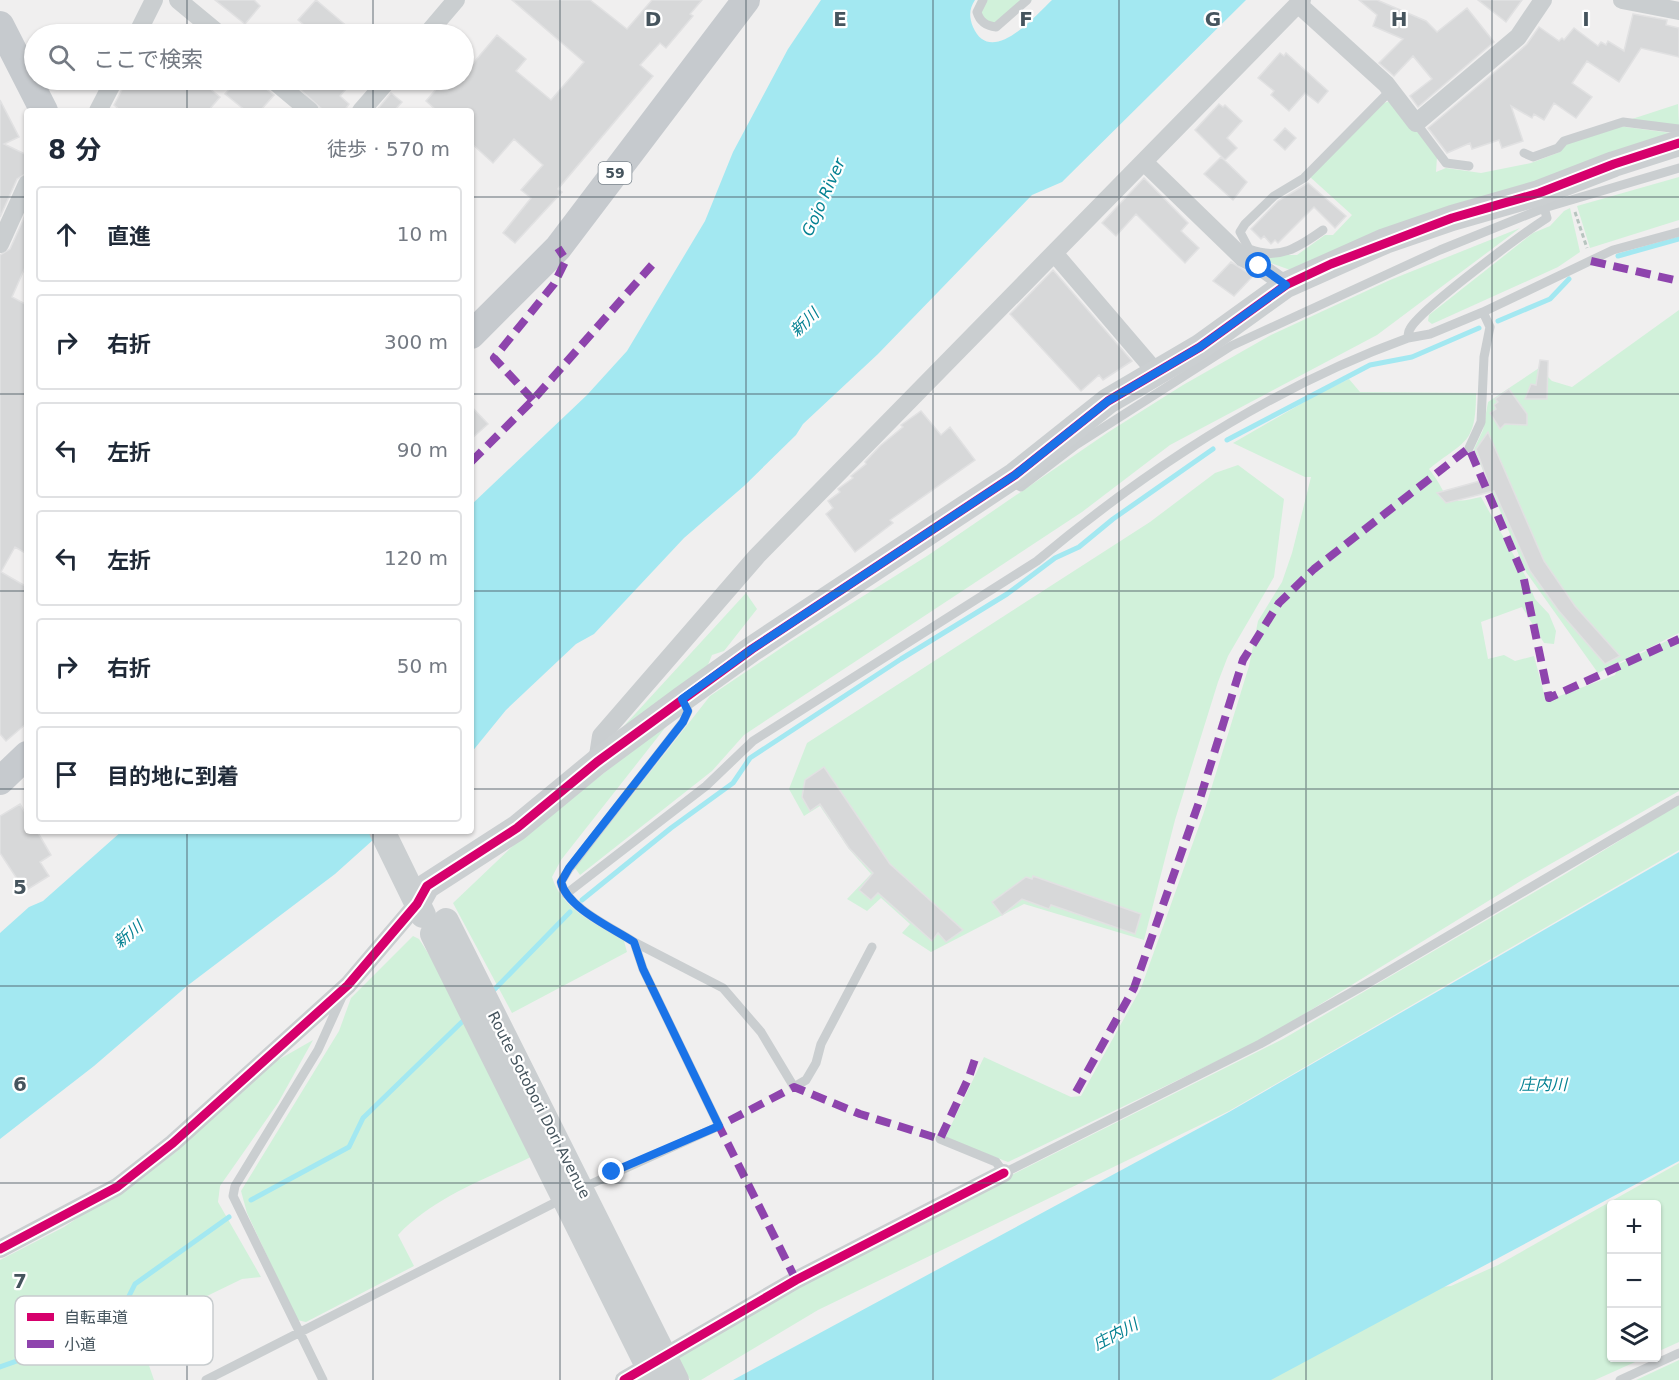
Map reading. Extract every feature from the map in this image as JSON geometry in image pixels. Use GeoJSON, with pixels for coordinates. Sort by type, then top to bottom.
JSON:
{"type":"FeatureCollection","features":[{"type":"Feature","properties":{"kind":"main road","name":"59"},"geometry":{"type":"LineString","coordinates":[[474,332],[558,248],[746,0]]}},
{"type":"Feature","properties":{"kind":"main road"},"geometry":{"type":"LineString","coordinates":[[0,25],[24,72]]}},
{"type":"Feature","properties":{"kind":"main road"},"geometry":{"type":"LineString","coordinates":[[0,62],[24,109]]}},
{"type":"Feature","properties":{"kind":"main road"},"geometry":{"type":"LineString","coordinates":[[33,90],[42,108]]}},
{"type":"Feature","properties":{"kind":"main road"},"geometry":{"type":"LineString","coordinates":[[0,781],[24,758]]}},
{"type":"Feature","properties":{"kind":"street"},"geometry":{"type":"LineString","coordinates":[[142,24],[154,0]]}},
{"type":"Feature","properties":{"kind":"street"},"geometry":{"type":"LineString","coordinates":[[178,0],[207,24]]}},
{"type":"Feature","properties":{"kind":"street"},"geometry":{"type":"LineString","coordinates":[[597,762],[601,736],[757,556],[1145,163],[1300,2],[1391,90],[1416,123],[1518,37],[1542,0]]}},
{"type":"Feature","properties":{"kind":"street"},"geometry":{"type":"LineString","coordinates":[[1622,0],[1679,11]]}},
{"type":"Feature","properties":{"kind":"street"},"geometry":{"type":"LineString","coordinates":[[435,24],[453,1]]}},
{"type":"Feature","properties":{"kind":"street"},"geometry":{"type":"LineString","coordinates":[[100,108],[109,90]]}},
{"type":"Feature","properties":{"kind":"street"},"geometry":{"type":"LineString","coordinates":[[285,90],[306,108]]}},
{"type":"Feature","properties":{"kind":"street"},"geometry":{"type":"LineString","coordinates":[[364,108],[379,90]]}},
{"type":"Feature","properties":{"kind":"street"},"geometry":{"type":"LineString","coordinates":[[0,1250],[126,1180],[173,1143],[348,985],[422,895],[518,828],[597,762],[682,699],[752,649],[1007,480],[1108,401],[1155,371],[1200,347],[1286,285],[1386,241],[1452,218],[1542,201],[1614,164],[1679,143]]}},
{"type":"Feature","properties":{"kind":"street"},"geometry":{"type":"LineString","coordinates":[[1145,163],[1213,231],[1252,256],[1286,285]]}},
{"type":"Feature","properties":{"kind":"street"},"geometry":{"type":"LineString","coordinates":[[0,243],[24,191]]}},
{"type":"Feature","properties":{"kind":"street"},"geometry":{"type":"LineString","coordinates":[[1054,254],[1155,371]]}},
{"type":"Feature","properties":{"kind":"street","name":"Route Sotobori Dori Avenue"},"geometry":{"type":"LineString","coordinates":[[384,834],[407,863],[676,1380]]}},
{"type":"Feature","properties":{"kind":"street","name":"Route Sotobori Dori Avenue"},"geometry":{"type":"LineString","coordinates":[[402,834],[407,863]]}},
{"type":"Feature","properties":{"kind":"street","name":"Route Sotobori Dori Avenue"},"geometry":{"type":"LineString","coordinates":[[439,927],[655,1380]]}},
{"type":"Feature","properties":{"kind":"street"},"geometry":{"type":"LineString","coordinates":[[624,1380],[796,1280],[1004,1173]]}},
{"type":"Feature","properties":{"kind":"lane"},"geometry":{"type":"LineString","coordinates":[[983,0],[977,12],[979,18],[983,23],[996,27],[1027,0]]}},
{"type":"Feature","properties":{"kind":"lane"},"geometry":{"type":"LineString","coordinates":[[1323,230],[1294,250],[1252,256],[1240,232],[1245,224],[1274,196],[1304,178],[1391,90]]}},
{"type":"Feature","properties":{"kind":"lane"},"geometry":{"type":"LineString","coordinates":[[1524,153],[1533,157],[1558,148],[1564,141],[1623,122],[1679,129]]}},
{"type":"Feature","properties":{"kind":"lane"},"geometry":{"type":"LineString","coordinates":[[1416,123],[1446,163],[1469,166]]}},
{"type":"Feature","properties":{"kind":"lane"},"geometry":{"type":"LineString","coordinates":[[1007,480],[1021,487],[1076,446],[1231,346],[1542,201],[1571,200],[1679,168]]}},
{"type":"Feature","properties":{"kind":"lane"},"geometry":{"type":"LineString","coordinates":[[1408,338],[1410,328],[1426,312],[1527,230],[1547,218],[1542,201]]}},
{"type":"Feature","properties":{"kind":"lane"},"geometry":{"type":"LineString","coordinates":[[566,894],[706,786],[753,741],[1037,561],[1072,532],[1181,452],[1291,390],[1379,348],[1408,338],[1430,334],[1483,312],[1613,250],[1679,231]]}},
{"type":"Feature","properties":{"kind":"lane"},"geometry":{"type":"LineString","coordinates":[[1469,448],[1481,422],[1484,357],[1490,327],[1483,312]]}},
{"type":"Feature","properties":{"kind":"lane"},"geometry":{"type":"LineString","coordinates":[[682,699],[688,711],[683,722],[564,875],[561,882],[566,894],[581,909],[634,942],[723,988],[761,1032],[794,1087],[806,1080],[816,1063],[821,1044],[872,947]]}},
{"type":"Feature","properties":{"kind":"lane"},"geometry":{"type":"LineString","coordinates":[[940,1139],[996,1162],[1004,1173],[1260,1044],[1679,800]]}},
{"type":"Feature","properties":{"kind":"lane"},"geometry":{"type":"LineString","coordinates":[[206,1380],[300,1334],[612,1172],[719,1126],[643,969],[634,942]]}},
{"type":"Feature","properties":{"kind":"lane"},"geometry":{"type":"LineString","coordinates":[[323,1380],[233,1196],[235,1186],[318,1050],[348,985]]}},
{"type":"Feature","properties":{"kind":"lane"},"geometry":{"type":"LineString","coordinates":[[1620,1380],[1679,1353]]}},
{"type":"Feature","properties":{"kind":"path"},"geometry":{"type":"LineString","coordinates":[[1571,200],[1591,261]]}},
{"type":"Feature","properties":{"kind":"green space"},"geometry":{"type":"Polygon","coordinates":[[[978,0],[1032,0],[997,30],[985,27],[977,21],[975,6],[978,0]]]}},
{"type":"Feature","properties":{"kind":"green space"},"geometry":{"type":"Polygon","coordinates":[[[1393,100],[1437,157],[1436,172],[1446,168],[1481,173],[1531,163],[1560,152],[1566,144],[1618,126],[1679,134],[1296,272],[1262,260],[1265,255],[1297,255],[1325,235],[1333,235],[1352,215],[1310,177],[1384,103],[1393,100]]]}},
{"type":"Feature","properties":{"kind":"green space"},"geometry":{"type":"Polygon","coordinates":[[[1678,104],[1679,126],[1632,119],[1678,104]]]}},
{"type":"Feature","properties":{"kind":"green space"},"geometry":{"type":"Polygon","coordinates":[[[1679,177],[1679,220],[1590,248],[1577,206],[1679,177]]]}},
{"type":"Feature","properties":{"kind":"green space"},"geometry":{"type":"Polygon","coordinates":[[[1570,208],[1580,252],[1558,267],[1432,324],[1428,321],[1429,315],[1533,233],[1550,226],[1570,208]]]}},
{"type":"Feature","properties":{"kind":"green space"},"geometry":{"type":"Polygon","coordinates":[[[1520,228],[1377,335],[1170,445],[1082,512],[744,735],[712,771],[580,875],[575,868],[710,696],[790,642],[927,556],[1107,433],[1183,385],[1271,335],[1390,280],[1520,228]]]}},
{"type":"Feature","properties":{"kind":"green space"},"geometry":{"type":"Polygon","coordinates":[[[1679,310],[1679,633],[1598,673],[1526,572],[1474,449],[1483,430],[1488,402],[1539,368],[1552,381],[1572,387],[1679,310]]]}},
{"type":"Feature","properties":{"kind":"green space"},"geometry":{"type":"Polygon","coordinates":[[[1349,379],[1360,392],[1476,393],[1474,423],[1471,432],[1460,446],[1429,469],[1447,497],[1452,500],[1481,497],[1526,577],[1535,599],[1549,614],[1556,631],[1554,644],[1544,643],[1522,607],[1481,622],[1488,659],[1504,655],[1515,661],[1534,656],[1546,701],[1615,675],[1619,664],[1679,635],[1679,791],[1524,879],[1267,1037],[1008,1162],[945,1138],[984,1057],[1071,1097],[1081,1096],[1141,988],[1204,812],[1249,666],[1258,621],[1282,582],[1292,553],[1311,477],[1305,477],[1233,443],[1349,379]]]}},
{"type":"Feature","properties":{"kind":"green space"},"geometry":{"type":"Polygon","coordinates":[[[1238,465],[1284,499],[1274,577],[1228,656],[1218,682],[1175,820],[1144,940],[1024,904],[931,952],[902,933],[910,924],[881,898],[867,911],[847,899],[871,874],[849,849],[820,806],[804,816],[789,789],[807,743],[1150,522],[1215,473],[1238,465]]]}},
{"type":"Feature","properties":{"kind":"green space"},"geometry":{"type":"Polygon","coordinates":[[[746,593],[757,609],[724,651],[712,655],[703,677],[613,738],[746,593]]]}},
{"type":"Feature","properties":{"kind":"green space"},"geometry":{"type":"Polygon","coordinates":[[[672,719],[561,860],[552,877],[557,889],[572,907],[624,941],[627,952],[512,1013],[453,903],[516,843],[672,719]]]}},
{"type":"Feature","properties":{"kind":"green space"},"geometry":{"type":"Polygon","coordinates":[[[1679,804],[1679,850],[1229,1111],[818,1310],[701,1380],[690,1380],[676,1354],[926,1218],[1283,1039],[1567,873],[1679,804]]]}},
{"type":"Feature","properties":{"kind":"green space"},"geometry":{"type":"Polygon","coordinates":[[[413,936],[419,939],[444,978],[533,1156],[444,1199],[412,1222],[398,1235],[414,1266],[306,1322],[297,1320],[247,1213],[241,1191],[339,1031],[351,998],[413,936]]]}},
{"type":"Feature","properties":{"kind":"green space"},"geometry":{"type":"Polygon","coordinates":[[[313,1040],[278,1103],[220,1186],[218,1202],[261,1277],[242,1279],[207,1296],[15,1296],[15,1365],[149,1365],[154,1380],[0,1380],[0,1260],[64,1227],[176,1152],[271,1064],[313,1040]]]}},
{"type":"Feature","properties":{"kind":"green space"},"geometry":{"type":"Polygon","coordinates":[[[1679,1163],[1679,1342],[1661,1350],[1661,1200],[1613,1200],[1679,1163]]]}},
{"type":"Feature","properties":{"kind":"green space"},"geometry":{"type":"Polygon","coordinates":[[[1607,1204],[1607,1362],[1635,1362],[1595,1380],[1264,1380],[1434,1288],[1451,1286],[1498,1265],[1607,1204]]]}},
{"type":"Feature","properties":{"kind":"green space"},"geometry":{"type":"Polygon","coordinates":[[[1679,1360],[1679,1380],[1636,1380],[1679,1360]]]}},
{"type":"Feature","properties":{"kind":"water"},"geometry":{"type":"Polygon","coordinates":[[[821,0],[975,0],[970,13],[973,27],[981,38],[991,42],[1002,40],[1025,26],[1052,0],[1246,0],[1062,182],[1032,195],[878,354],[803,424],[796,435],[744,486],[684,538],[594,634],[576,644],[506,710],[474,749],[474,502],[587,395],[627,351],[705,221],[733,152],[788,49],[821,0]]]}},
{"type":"Feature","properties":{"kind":"water","name":"新川"},"geometry":{"type":"Polygon","coordinates":[[[119,834],[380,834],[335,874],[187,986],[94,1066],[0,1139],[0,933],[29,907],[43,901],[119,834]]]}},
{"type":"Feature","properties":{"kind":"water","name":"庄内川"},"geometry":{"type":"Polygon","coordinates":[[[1679,852],[1679,1161],[1271,1380],[733,1380],[1229,1112],[1679,852]]]}},
{"type":"Feature","properties":{"kind":"building"},"geometry":{"type":"Polygon","coordinates":[[[215,0],[254,0],[260,6],[245,24],[215,0]]]}},
{"type":"Feature","properties":{"kind":"building"},"geometry":{"type":"Polygon","coordinates":[[[316,0],[344,24],[303,24],[298,20],[316,0]]]}},
{"type":"Feature","properties":{"kind":"building"},"geometry":{"type":"Polygon","coordinates":[[[512,0],[590,0],[627,29],[652,0],[702,0],[690,14],[693,16],[666,48],[660,43],[640,65],[653,76],[558,189],[562,192],[515,243],[503,233],[531,198],[521,190],[543,165],[514,139],[493,163],[474,146],[474,108],[434,108],[426,101],[435,90],[474,90],[474,62],[497,35],[526,59],[516,71],[551,100],[584,62],[512,0]]]}},
{"type":"Feature","properties":{"kind":"building"},"geometry":{"type":"Polygon","coordinates":[[[1359,0],[1377,0],[1426,21],[1437,32],[1467,8],[1494,42],[1418,107],[1410,96],[1432,79],[1413,56],[1394,76],[1379,63],[1403,39],[1373,26],[1377,15],[1359,0]]]}},
{"type":"Feature","properties":{"kind":"building"},"geometry":{"type":"Polygon","coordinates":[[[1478,0],[1522,0],[1506,22],[1478,0]]]}},
{"type":"Feature","properties":{"kind":"building"},"geometry":{"type":"Polygon","coordinates":[[[1633,14],[1667,20],[1666,25],[1679,28],[1679,57],[1641,48],[1619,82],[1587,61],[1572,83],[1592,97],[1576,118],[1554,103],[1544,120],[1534,114],[1532,118],[1511,106],[1523,141],[1502,148],[1499,140],[1472,149],[1470,143],[1447,153],[1428,128],[1527,44],[1539,27],[1559,41],[1562,38],[1564,40],[1574,28],[1598,46],[1601,42],[1606,45],[1608,41],[1624,51],[1633,14]]]}},
{"type":"Feature","properties":{"kind":"building"},"geometry":{"type":"Polygon","coordinates":[[[1280,53],[1284,56],[1286,53],[1328,91],[1318,103],[1305,93],[1289,111],[1271,95],[1274,91],[1258,78],[1280,53]]]}},
{"type":"Feature","properties":{"kind":"building"},"geometry":{"type":"Polygon","coordinates":[[[122,90],[211,90],[220,97],[211,108],[118,108],[114,105],[122,90]]]}},
{"type":"Feature","properties":{"kind":"building"},"geometry":{"type":"Polygon","coordinates":[[[229,90],[268,90],[274,95],[263,108],[242,108],[225,94],[229,90]]]}},
{"type":"Feature","properties":{"kind":"building"},"geometry":{"type":"Polygon","coordinates":[[[301,90],[345,90],[340,96],[349,104],[346,108],[321,108],[301,90]]]}},
{"type":"Feature","properties":{"kind":"building"},"geometry":{"type":"Polygon","coordinates":[[[391,93],[402,102],[397,108],[378,108],[391,93]]]}},
{"type":"Feature","properties":{"kind":"building"},"geometry":{"type":"Polygon","coordinates":[[[0,100],[19,137],[4,144],[24,154],[24,175],[17,179],[0,217],[0,100]]]}},
{"type":"Feature","properties":{"kind":"building"},"geometry":{"type":"Polygon","coordinates":[[[1219,104],[1223,107],[1225,105],[1242,121],[1227,138],[1237,148],[1225,160],[1195,130],[1219,104]]]}},
{"type":"Feature","properties":{"kind":"building"},"geometry":{"type":"Polygon","coordinates":[[[1285,128],[1296,138],[1285,150],[1274,140],[1285,128]]]}},
{"type":"Feature","properties":{"kind":"building"},"geometry":{"type":"Polygon","coordinates":[[[1221,157],[1247,182],[1233,200],[1204,174],[1221,157]]]}},
{"type":"Feature","properties":{"kind":"building"},"geometry":{"type":"Polygon","coordinates":[[[1144,178],[1188,223],[1181,231],[1199,248],[1185,263],[1136,214],[1116,236],[1102,223],[1144,178]]]}},
{"type":"Feature","properties":{"kind":"building"},"geometry":{"type":"Polygon","coordinates":[[[1308,183],[1346,216],[1335,228],[1314,207],[1278,243],[1275,240],[1271,244],[1264,236],[1261,239],[1251,229],[1278,201],[1308,183]]]}},
{"type":"Feature","properties":{"kind":"building"},"geometry":{"type":"Polygon","coordinates":[[[24,218],[24,270],[12,297],[24,303],[24,552],[15,547],[1,572],[24,585],[24,726],[6,741],[0,734],[0,255],[10,249],[24,218]]]}},
{"type":"Feature","properties":{"kind":"building"},"geometry":{"type":"Polygon","coordinates":[[[1231,262],[1253,276],[1234,296],[1213,281],[1231,262]]]}},
{"type":"Feature","properties":{"kind":"building"},"geometry":{"type":"Polygon","coordinates":[[[1053,270],[1132,361],[1103,380],[1099,375],[1081,391],[1010,314],[1053,270]]]}},
{"type":"Feature","properties":{"kind":"building"},"geometry":{"type":"Polygon","coordinates":[[[1540,360],[1548,361],[1547,399],[1525,399],[1531,384],[1536,385],[1540,360]]]}},
{"type":"Feature","properties":{"kind":"building"},"geometry":{"type":"Polygon","coordinates":[[[1509,389],[1527,414],[1527,425],[1505,424],[1500,429],[1490,413],[1496,409],[1494,405],[1498,402],[1495,399],[1509,389]]]}},
{"type":"Feature","properties":{"kind":"building"},"geometry":{"type":"Polygon","coordinates":[[[474,409],[488,424],[474,436],[474,409]]]}},
{"type":"Feature","properties":{"kind":"building"},"geometry":{"type":"Polygon","coordinates":[[[921,411],[941,435],[950,427],[975,460],[890,520],[893,523],[855,552],[826,514],[833,508],[828,501],[840,492],[838,489],[853,478],[851,476],[866,464],[865,462],[880,446],[903,427],[901,425],[921,411]]]}},
{"type":"Feature","properties":{"kind":"building"},"geometry":{"type":"Polygon","coordinates":[[[1488,432],[1544,561],[1575,606],[1620,656],[1605,664],[1558,610],[1530,571],[1494,491],[1446,503],[1437,493],[1487,479],[1476,449],[1488,432]]]}},
{"type":"Feature","properties":{"kind":"building"},"geometry":{"type":"Polygon","coordinates":[[[824,767],[890,864],[963,930],[946,942],[938,933],[932,941],[878,893],[871,900],[859,890],[873,873],[849,848],[820,804],[810,811],[802,797],[805,780],[824,767]]]}},
{"type":"Feature","properties":{"kind":"building"},"geometry":{"type":"Polygon","coordinates":[[[20,804],[24,811],[24,834],[39,834],[51,855],[40,862],[49,876],[25,891],[0,853],[0,816],[20,804]]]}},
{"type":"Feature","properties":{"kind":"building"},"geometry":{"type":"Polygon","coordinates":[[[1033,876],[1141,914],[1135,934],[1051,905],[1049,909],[1022,899],[1002,915],[992,902],[1026,877],[1032,879],[1033,876]]]}},
{"type":"Feature","properties":{"kind":"waterway"},"geometry":{"type":"LineString","coordinates":[[1618,256],[1679,239]]}},
{"type":"Feature","properties":{"kind":"waterway"},"geometry":{"type":"LineString","coordinates":[[1498,321],[1550,299],[1569,279]]}},
{"type":"Feature","properties":{"kind":"waterway"},"geometry":{"type":"LineString","coordinates":[[1227,440],[1370,365],[1412,357],[1479,328]]}},
{"type":"Feature","properties":{"kind":"waterway"},"geometry":{"type":"LineString","coordinates":[[582,900],[671,828],[733,783],[750,758],[901,659],[1007,594],[1055,558],[1079,547],[1113,519],[1213,449]]}},
{"type":"Feature","properties":{"kind":"waterway"},"geometry":{"type":"LineString","coordinates":[[490,994],[570,912]]}},
{"type":"Feature","properties":{"kind":"waterway"},"geometry":{"type":"LineString","coordinates":[[251,1200],[349,1147],[363,1118],[466,1018]]}},
{"type":"Feature","properties":{"kind":"waterway"},"geometry":{"type":"LineString","coordinates":[[129,1296],[135,1284],[229,1217]]}},
{"type":"Feature","properties":{"kind":"waterway"},"geometry":{"type":"LineString","coordinates":[[0,1367],[15,1362]]}},
{"type":"Feature","properties":{"kind":"marked path"},"geometry":{"type":"LineString","coordinates":[[533,400],[494,358],[554,284],[566,260],[558,248]]}},
{"type":"Feature","properties":{"kind":"marked path"},"geometry":{"type":"LineString","coordinates":[[1591,261],[1679,281]]}},
{"type":"Feature","properties":{"kind":"marked path"},"geometry":{"type":"LineString","coordinates":[[474,459],[533,400],[652,265]]}},
{"type":"Feature","properties":{"kind":"marked path"},"geometry":{"type":"LineString","coordinates":[[1076,1092],[1134,988],[1198,805],[1243,660],[1279,603],[1314,569],[1469,448],[1523,575],[1549,698],[1679,639]]}},
{"type":"Feature","properties":{"kind":"marked path"},"geometry":{"type":"LineString","coordinates":[[796,1280],[719,1126],[794,1087],[860,1114],[940,1139],[969,1077],[977,1053]]}},
{"type":"Feature","properties":{"kind":"cycle path"},"geometry":{"type":"LineString","coordinates":[[0,1249],[117,1187],[173,1143],[348,985],[417,904],[427,886],[517,828],[597,762],[752,649],[1015,475],[1108,401],[1200,347],[1286,285],[1331,264],[1452,218],[1539,193],[1614,164],[1679,143]]}},
{"type":"Feature","properties":{"kind":"cycle path"},"geometry":{"type":"LineString","coordinates":[[624,1380],[796,1280],[1004,1173]]}},
{"type":"Feature","properties":{"kind":"route"},"geometry":{"type":"LineString","coordinates":[[612,1172],[719,1126],[643,969],[634,942],[581,909],[566,894],[561,882],[569,868],[683,722],[688,711],[682,699],[752,649],[1015,475],[1108,401],[1155,371],[1200,347],[1286,285],[1259,266]]}},
{"type":"Feature","properties":{"kind":"water label","name":"Gojo River"},"geometry":{"type":"Point","coordinates":[823,197]}}]}
